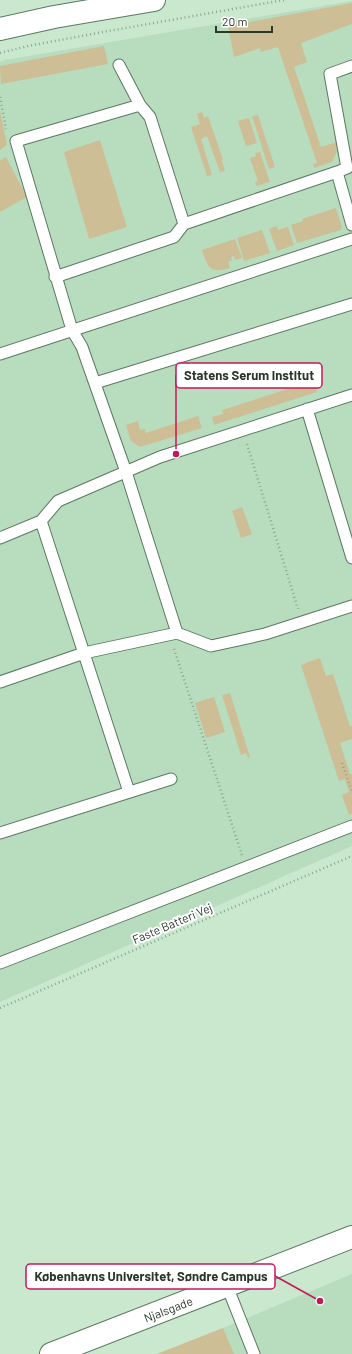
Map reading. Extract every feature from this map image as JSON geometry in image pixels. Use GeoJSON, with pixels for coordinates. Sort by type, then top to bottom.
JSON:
{"type":"FeatureCollection","features":[{"type":"Feature","properties":{"kind":"street"},"geometry":{"type":"LineString","coordinates":[[0,29],[54,17],[154,0]]}},
{"type":"Feature","properties":{"kind":"street","name":"Njalsgade"},"geometry":{"type":"LineString","coordinates":[[51,1354],[352,1236]]}},
{"type":"Feature","properties":{"kind":"lane"},"geometry":{"type":"LineString","coordinates":[[119,65],[140,106],[150,117],[184,224]]}},
{"type":"Feature","properties":{"kind":"lane"},"geometry":{"type":"LineString","coordinates":[[55,276],[174,237],[184,224],[347,168],[330,74],[352,66]]}},
{"type":"Feature","properties":{"kind":"lane"},"geometry":{"type":"LineString","coordinates":[[140,106],[16,141],[72,330],[82,347],[126,472],[173,634]]}},
{"type":"Feature","properties":{"kind":"lane"},"geometry":{"type":"LineString","coordinates":[[337,172],[352,224]]}},
{"type":"Feature","properties":{"kind":"lane"},"geometry":{"type":"LineString","coordinates":[[341,190],[352,186]]}},
{"type":"Feature","properties":{"kind":"lane"},"geometry":{"type":"LineString","coordinates":[[0,354],[352,239]]}},
{"type":"Feature","properties":{"kind":"lane"},"geometry":{"type":"LineString","coordinates":[[95,383],[352,304]]}},
{"type":"Feature","properties":{"kind":"lane"},"geometry":{"type":"LineString","coordinates":[[0,538],[41,521],[58,501],[160,457],[352,395]]}},
{"type":"Feature","properties":{"kind":"lane"},"geometry":{"type":"LineString","coordinates":[[307,409],[352,558]]}},
{"type":"Feature","properties":{"kind":"lane"},"geometry":{"type":"LineString","coordinates":[[41,521],[129,792]]}},
{"type":"Feature","properties":{"kind":"lane"},"geometry":{"type":"LineString","coordinates":[[0,682],[84,653],[173,634],[211,646],[265,634],[352,606]]}},
{"type":"Feature","properties":{"kind":"lane"},"geometry":{"type":"LineString","coordinates":[[0,833],[171,779]]}},
{"type":"Feature","properties":{"kind":"lane"},"geometry":{"type":"LineString","coordinates":[[0,963],[352,826]]}},
{"type":"Feature","properties":{"kind":"lane"},"geometry":{"type":"LineString","coordinates":[[227,1286],[254,1354]]}},
{"type":"Feature","properties":{"kind":"path"},"geometry":{"type":"LineString","coordinates":[[0,53],[96,33],[284,0]]}},
{"type":"Feature","properties":{"kind":"path"},"geometry":{"type":"LineString","coordinates":[[0,96],[7,130]]}},
{"type":"Feature","properties":{"kind":"path"},"geometry":{"type":"LineString","coordinates":[[243,430],[302,623]]}},
{"type":"Feature","properties":{"kind":"path"},"geometry":{"type":"LineString","coordinates":[[173,634],[246,866]]}},
{"type":"Feature","properties":{"kind":"path"},"geometry":{"type":"LineString","coordinates":[[342,763],[352,791]]}},
{"type":"Feature","properties":{"kind":"path","name":"Faste Batteri Vej"},"geometry":{"type":"LineString","coordinates":[[0,1008],[352,856]]}},
{"type":"Feature","properties":{"kind":"shaded area"},"geometry":{"type":"Polygon","coordinates":[[[352,1],[352,846],[0,1002],[0,62],[352,1]]]}},
{"type":"Feature","properties":{"kind":"shaded area"},"geometry":{"type":"Polygon","coordinates":[[[352,3],[352,24],[301,43],[307,62],[294,67],[321,147],[337,142],[339,147],[332,162],[314,168],[313,164],[317,163],[278,47],[261,52],[260,48],[234,57],[228,26],[352,3]]]}},
{"type":"Feature","properties":{"kind":"shaded area"},"geometry":{"type":"Polygon","coordinates":[[[104,46],[108,64],[1,84],[0,66],[104,46]]]}},
{"type":"Feature","properties":{"kind":"shaded area"},"geometry":{"type":"Polygon","coordinates":[[[0,111],[7,145],[0,150],[0,111]]]}},
{"type":"Feature","properties":{"kind":"shaded area"},"geometry":{"type":"Polygon","coordinates":[[[202,112],[204,118],[208,116],[223,160],[225,171],[220,172],[207,136],[201,139],[212,175],[207,176],[191,127],[200,124],[197,114],[202,112]]]}},
{"type":"Feature","properties":{"kind":"shaded area"},"geometry":{"type":"Polygon","coordinates":[[[258,115],[275,167],[269,169],[252,116],[258,115]]]}},
{"type":"Feature","properties":{"kind":"shaded area"},"geometry":{"type":"Polygon","coordinates":[[[249,118],[257,143],[246,146],[238,121],[249,118]]]}},
{"type":"Feature","properties":{"kind":"shaded area"},"geometry":{"type":"Polygon","coordinates":[[[100,140],[127,227],[89,239],[64,152],[100,140]]]}},
{"type":"Feature","properties":{"kind":"shaded area"},"geometry":{"type":"Polygon","coordinates":[[[260,152],[270,182],[256,186],[255,182],[258,181],[250,158],[256,156],[255,153],[260,152]]]}},
{"type":"Feature","properties":{"kind":"shaded area"},"geometry":{"type":"Polygon","coordinates":[[[6,157],[27,197],[0,212],[0,161],[6,157]]]}},
{"type":"Feature","properties":{"kind":"shaded area"},"geometry":{"type":"Polygon","coordinates":[[[336,208],[342,227],[341,230],[297,243],[291,225],[303,221],[302,219],[336,208]]]}},
{"type":"Feature","properties":{"kind":"shaded area"},"geometry":{"type":"Polygon","coordinates":[[[277,226],[278,230],[288,227],[294,245],[277,251],[269,229],[277,226]]]}},
{"type":"Feature","properties":{"kind":"shaded area"},"geometry":{"type":"Polygon","coordinates":[[[262,230],[270,253],[244,261],[237,238],[262,230]]]}},
{"type":"Feature","properties":{"kind":"shaded area"},"geometry":{"type":"Polygon","coordinates":[[[235,239],[242,258],[235,260],[234,256],[231,257],[232,260],[228,262],[230,268],[214,270],[211,268],[206,261],[202,250],[235,239]]]}},
{"type":"Feature","properties":{"kind":"shaded area"},"geometry":{"type":"Polygon","coordinates":[[[313,381],[317,392],[214,425],[212,417],[223,414],[222,410],[313,381]]]}},
{"type":"Feature","properties":{"kind":"shaded area"},"geometry":{"type":"Polygon","coordinates":[[[198,416],[202,428],[140,447],[131,441],[126,425],[138,421],[140,430],[145,429],[146,433],[198,416]]]}},
{"type":"Feature","properties":{"kind":"shaded area"},"geometry":{"type":"Polygon","coordinates":[[[242,507],[252,534],[241,538],[232,511],[242,507]]]}},
{"type":"Feature","properties":{"kind":"shaded area"},"geometry":{"type":"Polygon","coordinates":[[[320,658],[326,676],[333,674],[350,726],[352,726],[352,739],[340,743],[350,774],[352,774],[352,814],[349,815],[342,795],[349,792],[345,779],[339,781],[301,665],[320,658]]]}},
{"type":"Feature","properties":{"kind":"shaded area"},"geometry":{"type":"Polygon","coordinates":[[[230,693],[250,757],[248,758],[246,753],[241,755],[222,695],[230,693]]]}},
{"type":"Feature","properties":{"kind":"shaded area"},"geometry":{"type":"Polygon","coordinates":[[[214,697],[225,732],[206,738],[195,703],[214,697]]]}},
{"type":"Feature","properties":{"kind":"shaded area"},"geometry":{"type":"Polygon","coordinates":[[[352,1274],[352,1354],[157,1354],[223,1328],[352,1274]]]}},
{"type":"Feature","properties":{"kind":"shaded area"},"geometry":{"type":"Polygon","coordinates":[[[223,1328],[234,1354],[157,1354],[223,1328]]]}},
{"type":"Feature","properties":{"kind":"place","name":"Statens Serum Institut"},"geometry":{"type":"Point","coordinates":[176,454]}},
{"type":"Feature","properties":{"kind":"place","name":"Københavns Universitet, Søndre Campus"},"geometry":{"type":"Point","coordinates":[320,1301]}}]}
